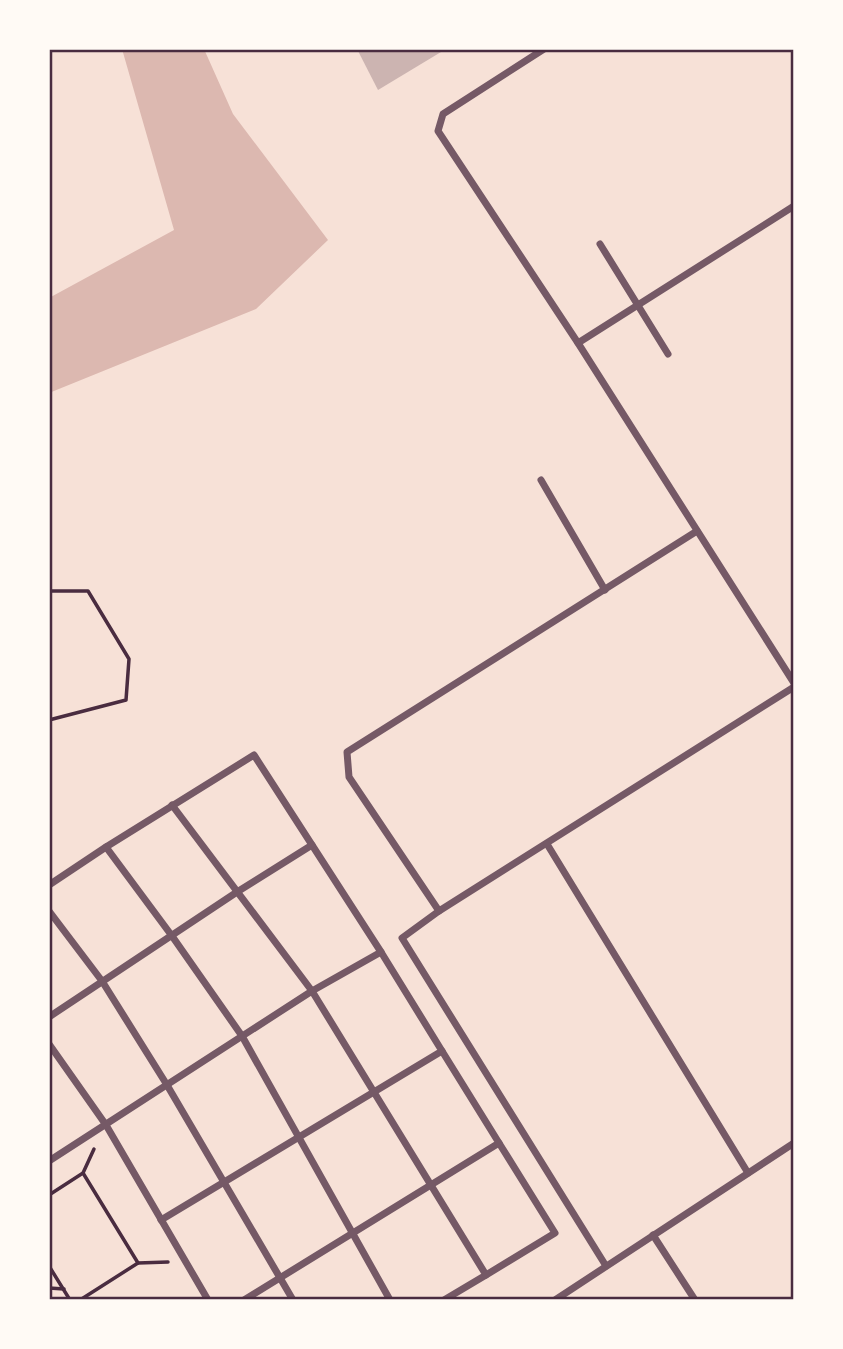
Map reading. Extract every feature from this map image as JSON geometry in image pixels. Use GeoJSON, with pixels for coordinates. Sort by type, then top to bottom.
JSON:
{"type":"FeatureCollection","features":[{"type":"Feature","properties":{"kind":"street"},"geometry":{"type":"LineString","coordinates":[[544,49],[443,114],[438,131],[578,343],[794,685],[439,911],[402,938],[606,1266]]}},
{"type":"Feature","properties":{"kind":"street"},"geometry":{"type":"LineString","coordinates":[[578,343],[794,206]]}},
{"type":"Feature","properties":{"kind":"street"},"geometry":{"type":"LineString","coordinates":[[600,244],[668,354]]}},
{"type":"Feature","properties":{"kind":"street"},"geometry":{"type":"LineString","coordinates":[[541,480],[604,590]]}},
{"type":"Feature","properties":{"kind":"street"},"geometry":{"type":"LineString","coordinates":[[439,911],[349,777],[346,752],[697,531]]}},
{"type":"Feature","properties":{"kind":"street"},"geometry":{"type":"LineString","coordinates":[[49,885],[254,755],[381,952],[555,1233],[444,1300]]}},
{"type":"Feature","properties":{"kind":"street"},"geometry":{"type":"LineString","coordinates":[[172,805],[312,991],[486,1275]]}},
{"type":"Feature","properties":{"kind":"street"},"geometry":{"type":"LineString","coordinates":[[547,844],[748,1173]]}},
{"type":"Feature","properties":{"kind":"street"},"geometry":{"type":"LineString","coordinates":[[49,1017],[312,845]]}},
{"type":"Feature","properties":{"kind":"street"},"geometry":{"type":"LineString","coordinates":[[106,847],[242,1036],[390,1300]]}},
{"type":"Feature","properties":{"kind":"street"},"geometry":{"type":"LineString","coordinates":[[49,911],[102,981],[167,1085],[293,1300]]}},
{"type":"Feature","properties":{"kind":"street"},"geometry":{"type":"LineString","coordinates":[[49,1161],[312,991],[381,952]]}},
{"type":"Feature","properties":{"kind":"street"},"geometry":{"type":"LineString","coordinates":[[49,1044],[106,1125],[208,1300]]}},
{"type":"Feature","properties":{"kind":"street"},"geometry":{"type":"LineString","coordinates":[[161,1220],[442,1051]]}},
{"type":"Feature","properties":{"kind":"street"},"geometry":{"type":"LineString","coordinates":[[244,1300],[499,1143]]}},
{"type":"Feature","properties":{"kind":"street"},"geometry":{"type":"LineString","coordinates":[[555,1300],[794,1143]]}},
{"type":"Feature","properties":{"kind":"street"},"geometry":{"type":"LineString","coordinates":[[653,1235],[695,1300]]}},
{"type":"Feature","properties":{"kind":"path"},"geometry":{"type":"LineString","coordinates":[[49,591],[88,591],[129,659],[126,701],[49,720]]}},
{"type":"Feature","properties":{"kind":"path"},"geometry":{"type":"LineString","coordinates":[[49,1195],[83,1173],[94,1149]]}},
{"type":"Feature","properties":{"kind":"path"},"geometry":{"type":"LineString","coordinates":[[83,1173],[138,1263]]}},
{"type":"Feature","properties":{"kind":"path"},"geometry":{"type":"LineString","coordinates":[[80,1300],[138,1263],[186,1261]]}},
{"type":"Feature","properties":{"kind":"path"},"geometry":{"type":"LineString","coordinates":[[49,1266],[70,1300]]}},
{"type":"Feature","properties":{"kind":"path"},"geometry":{"type":"LineString","coordinates":[[49,1289],[64,1289]]}},
{"type":"Feature","properties":{"kind":"shaded area"},"geometry":{"type":"Polygon","coordinates":[[[122,49],[204,49],[233,114],[328,240],[256,309],[49,393],[49,298],[174,230],[122,49]]]}},
{"type":"Feature","properties":{"kind":"building"},"geometry":{"type":"Polygon","coordinates":[[[357,49],[446,49],[378,90],[357,49]]]}}]}
